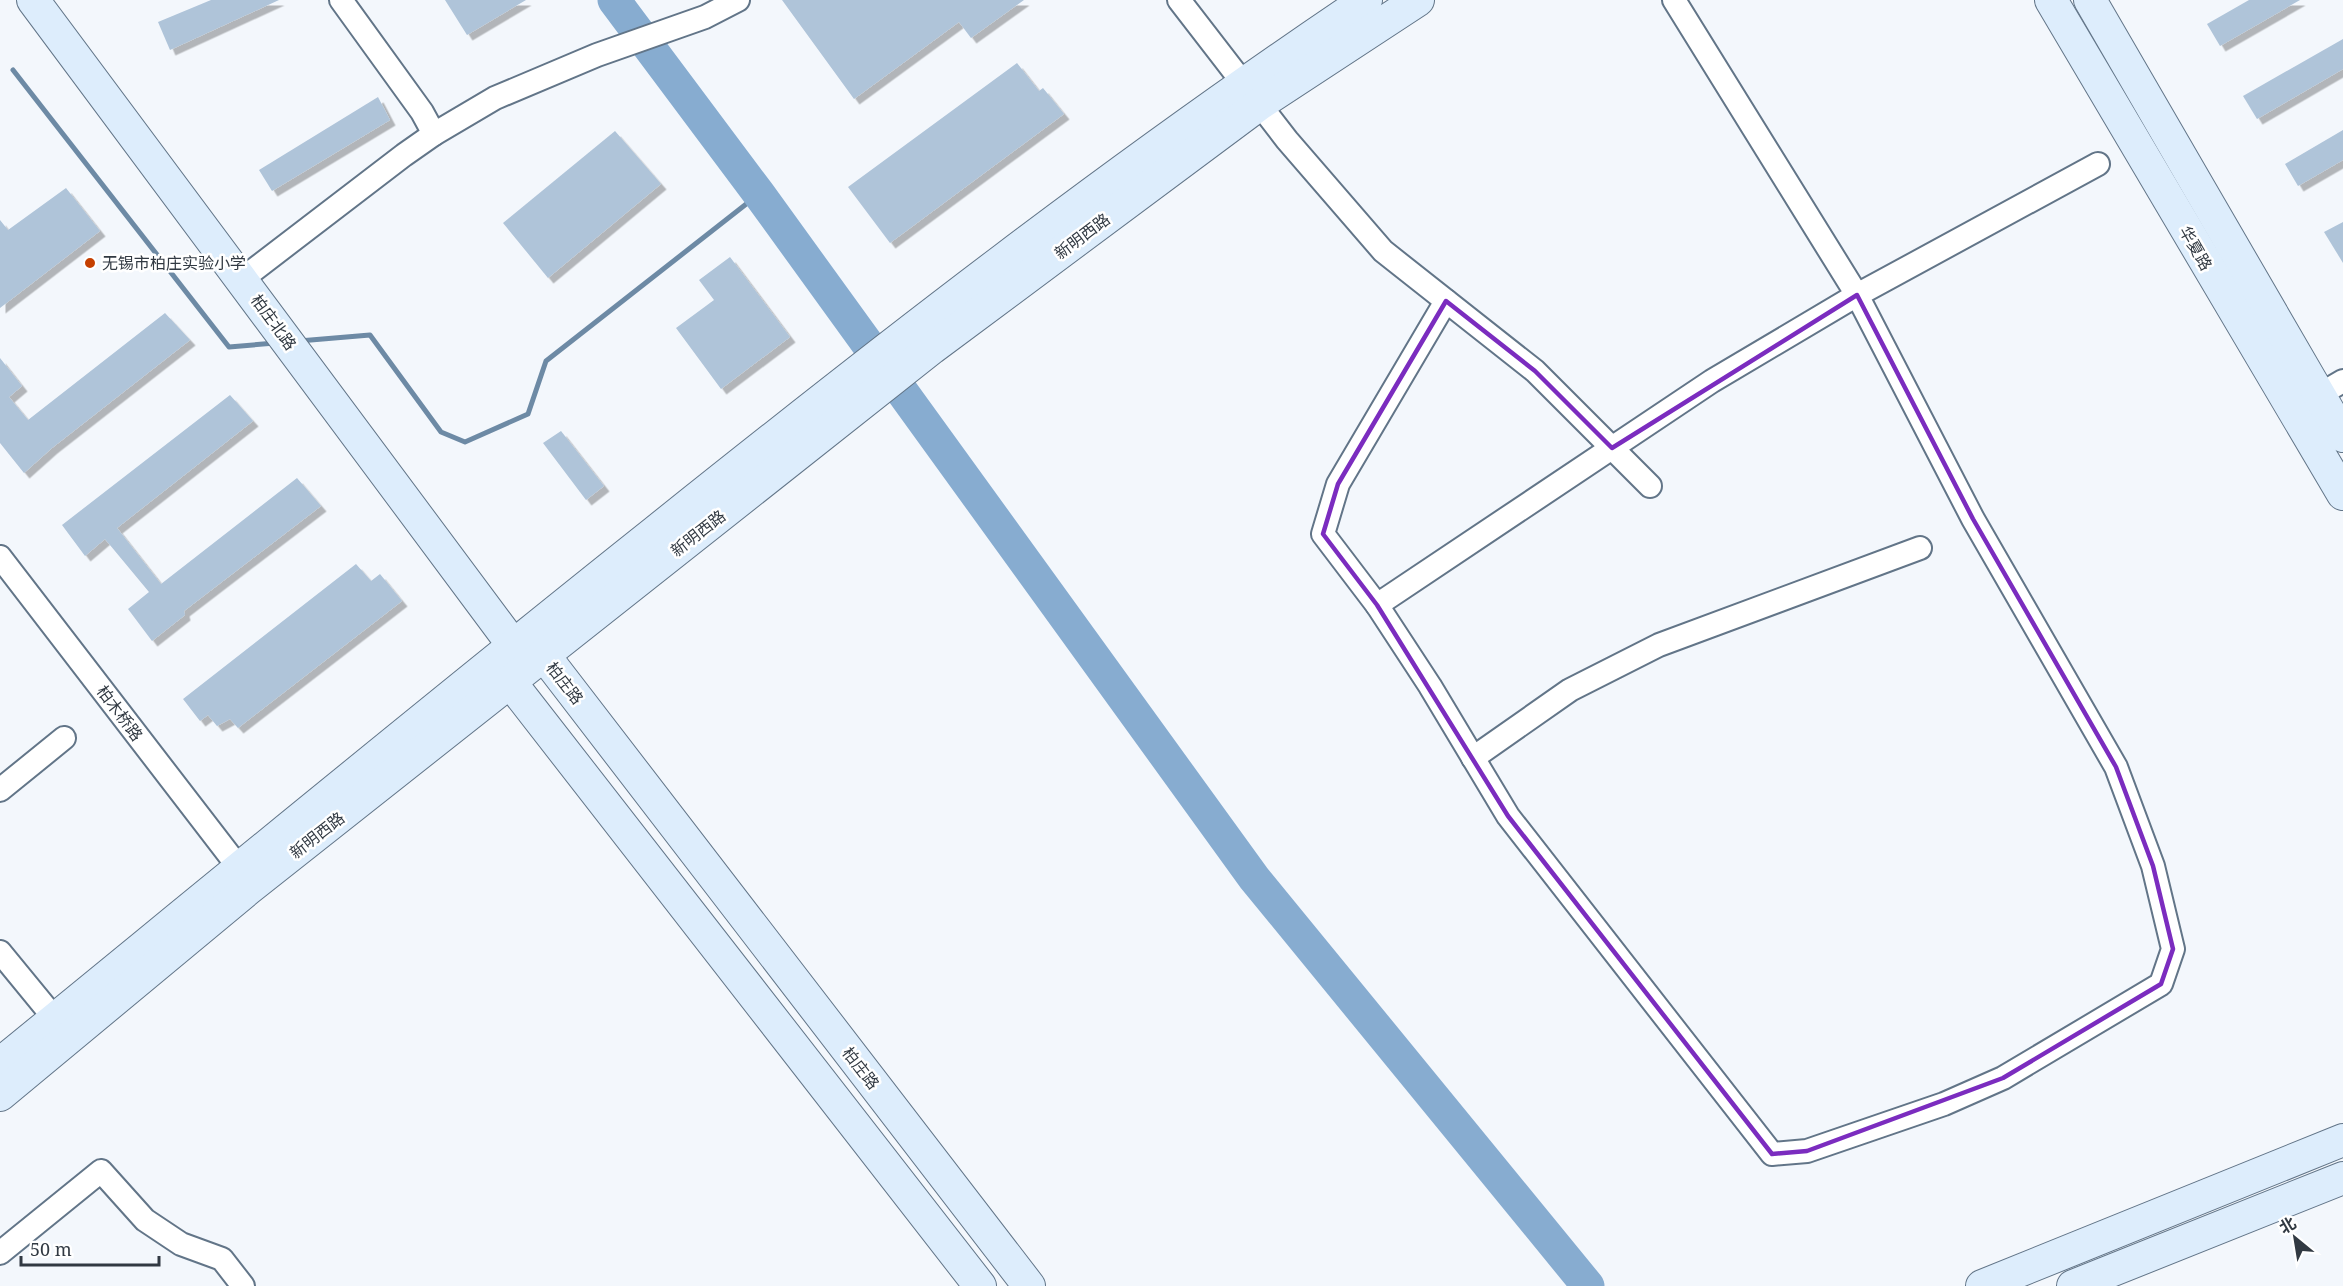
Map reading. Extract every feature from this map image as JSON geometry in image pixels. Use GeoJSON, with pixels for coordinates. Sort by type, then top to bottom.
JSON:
{"type":"FeatureCollection","features":[{"type":"Feature","properties":{"kind":"street","name":"柏庄北路"},"geometry":{"type":"LineString","coordinates":[[33,0],[513,645]]}},
{"type":"Feature","properties":{"kind":"street"},"geometry":{"type":"LineString","coordinates":[[340,0],[415,103],[434,134]]}},
{"type":"Feature","properties":{"kind":"street"},"geometry":{"type":"LineString","coordinates":[[242,279],[434,134],[495,98],[597,55],[705,17],[738,0]]}},
{"type":"Feature","properties":{"kind":"street"},"geometry":{"type":"LineString","coordinates":[[1179,0],[1287,140],[1383,251],[1535,371],[1650,486]]}},
{"type":"Feature","properties":{"kind":"street","name":"新明西路"},"geometry":{"type":"LineString","coordinates":[[0,1095],[248,889],[511,683],[854,392],[922,338],[1252,93],[1366,0]]}},
{"type":"Feature","properties":{"kind":"street","name":"新明西路"},"geometry":{"type":"LineString","coordinates":[[1252,93],[1418,0]]}},
{"type":"Feature","properties":{"kind":"street"},"geometry":{"type":"LineString","coordinates":[[1446,301],[1338,484],[1323,534],[1377,605],[1508,816],[1772,1154],[1807,1151],[1944,1104],[1983,1087],[2003,1078],[2161,984],[2173,949],[2153,866],[2116,767],[1973,519],[1857,295],[1674,0]]}},
{"type":"Feature","properties":{"kind":"street","name":"华夏路"},"geometry":{"type":"LineString","coordinates":[[2051,0],[2343,494]]}},
{"type":"Feature","properties":{"kind":"street","name":"华夏路"},"geometry":{"type":"LineString","coordinates":[[2090,0],[2331,388],[2343,436]]}},
{"type":"Feature","properties":{"kind":"street"},"geometry":{"type":"LineString","coordinates":[[1377,605],[1712,381],[1857,295],[2098,164]]}},
{"type":"Feature","properties":{"kind":"street"},"geometry":{"type":"LineString","coordinates":[[2292,411],[2331,388]]}},
{"type":"Feature","properties":{"kind":"street","name":"新明西路"},"geometry":{"type":"LineString","coordinates":[[0,1064],[513,645],[854,392]]}},
{"type":"Feature","properties":{"kind":"street"},"geometry":{"type":"LineString","coordinates":[[1473,758],[1570,690],[1659,645],[1920,548]]}},
{"type":"Feature","properties":{"kind":"street","name":"柏木桥路"},"geometry":{"type":"LineString","coordinates":[[0,556],[240,869]]}},
{"type":"Feature","properties":{"kind":"street"},"geometry":{"type":"LineString","coordinates":[[513,645],[511,683],[981,1286]]}},
{"type":"Feature","properties":{"kind":"street","name":"柏庄路"},"geometry":{"type":"LineString","coordinates":[[513,645],[543,654],[1029,1286]]}},
{"type":"Feature","properties":{"kind":"street"},"geometry":{"type":"LineString","coordinates":[[0,790],[64,738]]}},
{"type":"Feature","properties":{"kind":"street"},"geometry":{"type":"LineString","coordinates":[[0,952],[55,1019]]}},
{"type":"Feature","properties":{"kind":"street"},"geometry":{"type":"LineString","coordinates":[[1982,1286],[2343,1140]]}},
{"type":"Feature","properties":{"kind":"street"},"geometry":{"type":"LineString","coordinates":[[0,1253],[100,1171],[145,1220],[181,1244],[222,1259],[243,1286]]}},
{"type":"Feature","properties":{"kind":"street"},"geometry":{"type":"LineString","coordinates":[[2073,1286],[2343,1178]]}},
{"type":"Feature","properties":{"kind":"highlighted area"},"geometry":{"type":"Polygon","coordinates":[[[1857,295],[1973,519],[2116,767],[2153,866],[2173,949],[2161,984],[2003,1078],[1807,1151],[1772,1154],[1508,816],[1377,605],[1323,534],[1338,484],[1446,301],[1535,371],[1612,448],[1857,295]]]}},
{"type":"Feature","properties":{"kind":"building"},"geometry":{"type":"Polygon","coordinates":[[[211,0],[279,0],[170,50],[158,22],[211,0]]]}},
{"type":"Feature","properties":{"kind":"building"},"geometry":{"type":"Polygon","coordinates":[[[445,0],[526,0],[467,35],[445,0]]]}},
{"type":"Feature","properties":{"kind":"building"},"geometry":{"type":"Polygon","coordinates":[[[782,0],[1024,0],[971,38],[959,22],[854,99],[782,0]]]}},
{"type":"Feature","properties":{"kind":"building"},"geometry":{"type":"Polygon","coordinates":[[[2249,0],[2300,0],[2220,46],[2207,24],[2249,0]]]}},
{"type":"Feature","properties":{"kind":"building"},"geometry":{"type":"Polygon","coordinates":[[[2343,39],[2343,69],[2257,119],[2243,96],[2343,39]]]}},
{"type":"Feature","properties":{"kind":"building"},"geometry":{"type":"Polygon","coordinates":[[[1017,63],[1039,91],[1043,88],[1064,114],[890,243],[848,187],[1017,63]]]}},
{"type":"Feature","properties":{"kind":"building"},"geometry":{"type":"Polygon","coordinates":[[[378,97],[390,120],[272,191],[259,170],[378,97]]]}},
{"type":"Feature","properties":{"kind":"building"},"geometry":{"type":"Polygon","coordinates":[[[2343,130],[2343,160],[2298,186],[2285,164],[2343,130]]]}},
{"type":"Feature","properties":{"kind":"building"},"geometry":{"type":"Polygon","coordinates":[[[615,131],[661,184],[548,278],[503,223],[615,131]]]}},
{"type":"Feature","properties":{"kind":"building"},"geometry":{"type":"Polygon","coordinates":[[[66,188],[100,231],[0,308],[0,220],[8,230],[66,188]]]}},
{"type":"Feature","properties":{"kind":"building"},"geometry":{"type":"Polygon","coordinates":[[[2343,222],[2343,263],[2324,232],[2343,222]]]}},
{"type":"Feature","properties":{"kind":"building"},"geometry":{"type":"Polygon","coordinates":[[[730,257],[790,337],[721,389],[676,328],[714,300],[699,280],[730,257]]]}},
{"type":"Feature","properties":{"kind":"building"},"geometry":{"type":"Polygon","coordinates":[[[165,313],[190,340],[52,448],[24,473],[0,443],[0,358],[22,386],[9,397],[28,420],[165,313]]]}},
{"type":"Feature","properties":{"kind":"building"},"geometry":{"type":"Polygon","coordinates":[[[230,395],[253,421],[117,528],[161,584],[297,478],[321,506],[184,611],[185,615],[152,641],[128,609],[149,592],[105,539],[85,556],[62,525],[230,395]]]}},
{"type":"Feature","properties":{"kind":"building"},"geometry":{"type":"Polygon","coordinates":[[[561,431],[604,486],[586,500],[543,443],[561,431]]]}},
{"type":"Feature","properties":{"kind":"building"},"geometry":{"type":"Polygon","coordinates":[[[356,564],[371,581],[380,574],[402,601],[238,728],[230,719],[217,726],[208,715],[200,721],[183,699],[356,564]]]}},
{"type":"Feature","properties":{"kind":"waterway"},"geometry":{"type":"LineString","coordinates":[[614,0],[759,194],[1254,878],[1588,1286]]}},
{"type":"Feature","properties":{"kind":"waterway"},"geometry":{"type":"LineString","coordinates":[[13,70],[229,347],[275,343]]}},
{"type":"Feature","properties":{"kind":"waterway"},"geometry":{"type":"LineString","coordinates":[[299,341],[370,335],[441,432],[465,442],[528,414],[546,361],[759,194]]}},
{"type":"Feature","properties":{"kind":"place","name":"无锡市柏庄实验小学"},"geometry":{"type":"Point","coordinates":[90,263]}}]}
